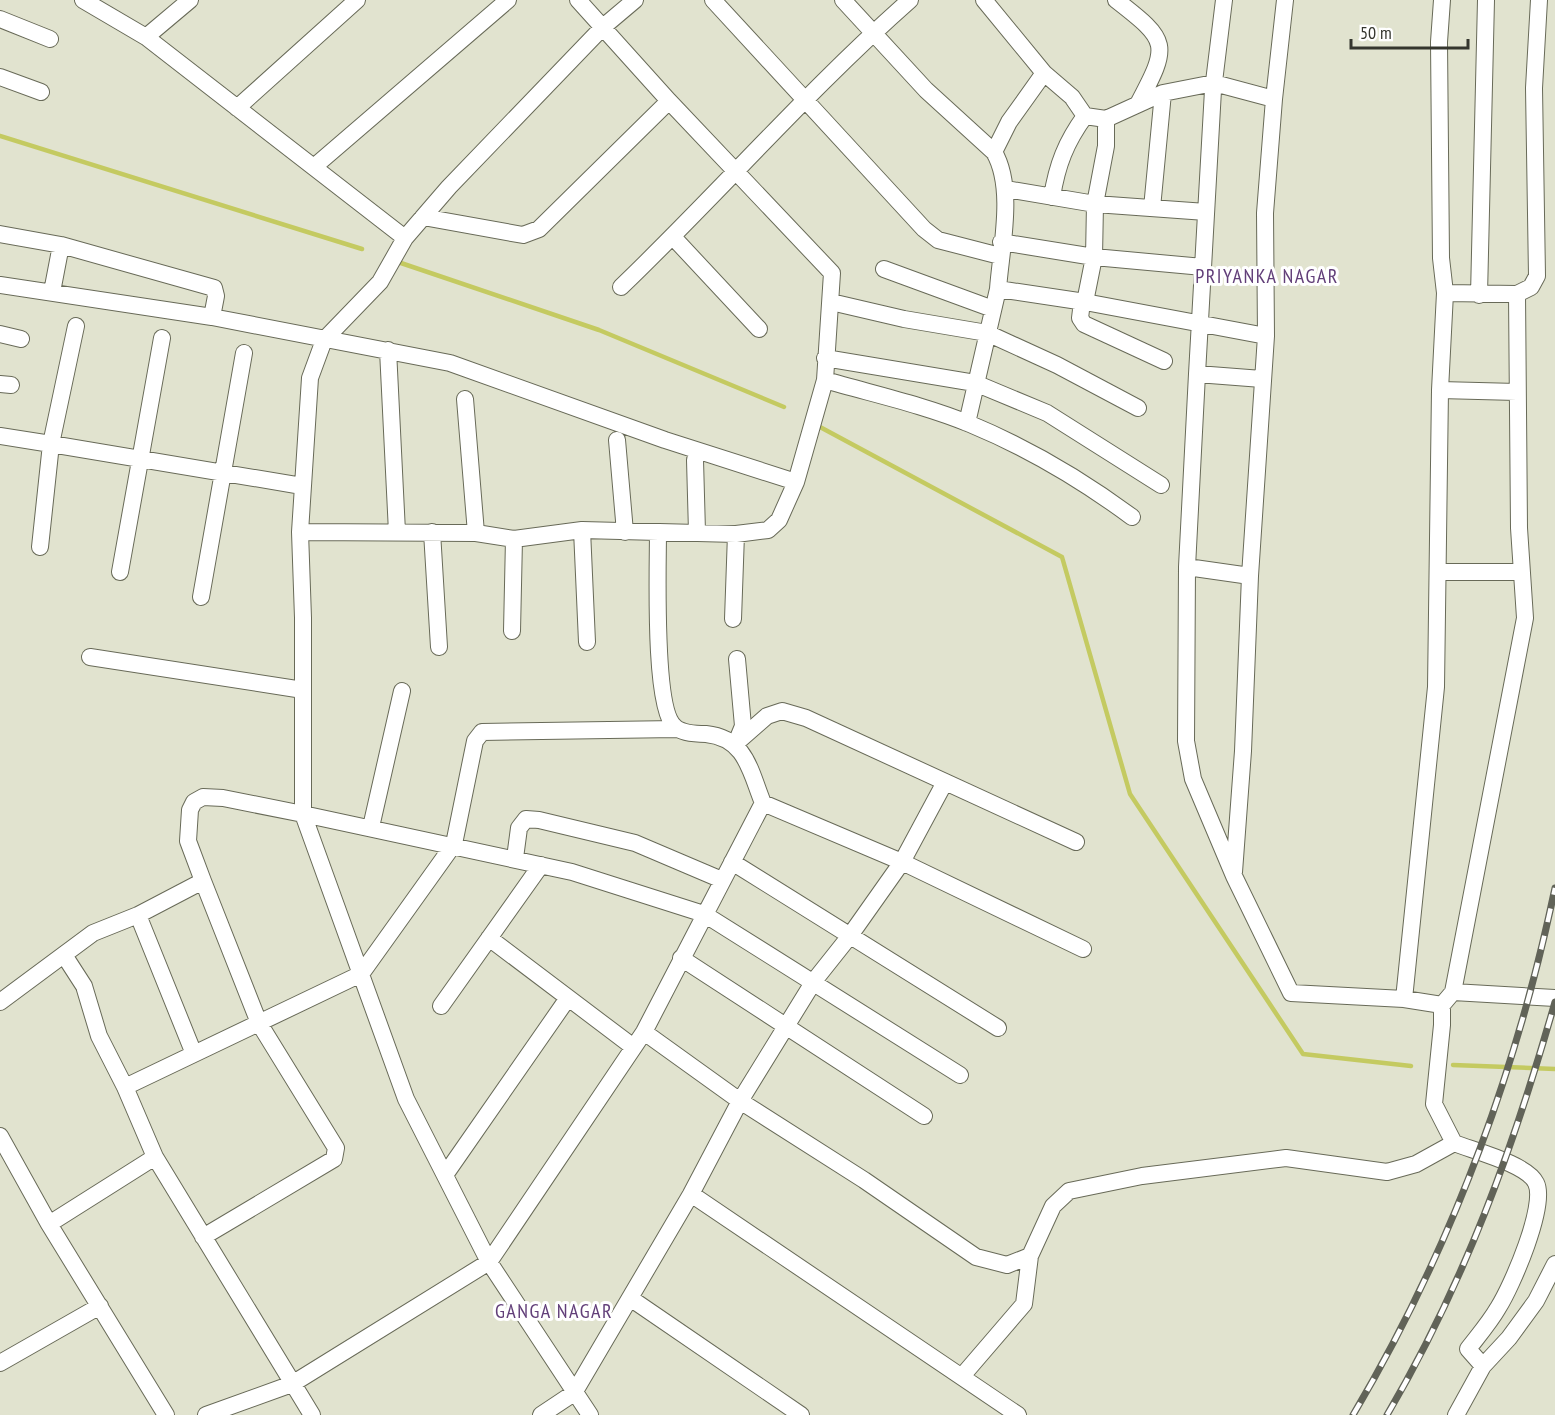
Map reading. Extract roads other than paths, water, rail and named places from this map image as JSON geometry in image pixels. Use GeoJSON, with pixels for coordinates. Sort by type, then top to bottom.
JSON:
{"type":"FeatureCollection","features":[{"type":"Feature","properties":{"kind":"street"},"geometry":{"type":"LineString","coordinates":[[82,0],[146,37],[405,238]]}},
{"type":"Feature","properties":{"kind":"street"},"geometry":{"type":"LineString","coordinates":[[146,37],[190,0]]}},
{"type":"Feature","properties":{"kind":"street"},"geometry":{"type":"LineString","coordinates":[[237,108],[357,0]]}},
{"type":"Feature","properties":{"kind":"street"},"geometry":{"type":"LineString","coordinates":[[315,166],[508,0]]}},
{"type":"Feature","properties":{"kind":"street"},"geometry":{"type":"LineString","coordinates":[[300,532],[476,533],[514,539],[582,530],[736,534],[768,530],[779,520],[796,482],[825,380],[832,273],[669,101],[578,0]]}},
{"type":"Feature","properties":{"kind":"street"},"geometry":{"type":"LineString","coordinates":[[590,1415],[489,1262],[406,1099],[303,814],[300,532],[310,378],[324,340],[380,282],[405,238],[449,187],[603,27],[635,0]]}},
{"type":"Feature","properties":{"kind":"street"},"geometry":{"type":"LineString","coordinates":[[713,0],[896,199],[938,240],[1001,249],[1203,267]]}},
{"type":"Feature","properties":{"kind":"street"},"geometry":{"type":"LineString","coordinates":[[843,0],[926,90],[994,152],[1001,164],[1006,189],[998,289],[975,383],[968,423]]}},
{"type":"Feature","properties":{"kind":"street"},"geometry":{"type":"LineString","coordinates":[[621,287],[674,237],[805,98],[873,32],[910,0]]}},
{"type":"Feature","properties":{"kind":"street"},"geometry":{"type":"LineString","coordinates":[[984,0],[1044,73],[1072,97],[1085,116]]}},
{"type":"Feature","properties":{"kind":"street"},"geometry":{"type":"LineString","coordinates":[[1116,0],[1150,26],[1160,39],[1161,55],[1138,104]]}},
{"type":"Feature","properties":{"kind":"street"},"geometry":{"type":"LineString","coordinates":[[1224,0],[1214,83],[1187,567],[1186,741],[1193,779],[1234,876],[1291,993],[1404,999],[1442,1005]]}},
{"type":"Feature","properties":{"kind":"street"},"geometry":{"type":"LineString","coordinates":[[1234,876],[1244,751],[1250,576],[1266,336],[1265,213],[1274,99],[1286,0]]}},
{"type":"Feature","properties":{"kind":"street"},"geometry":{"type":"LineString","coordinates":[[1404,999],[1436,687],[1440,390],[1445,293],[1441,258],[1439,42],[1442,0]]}},
{"type":"Feature","properties":{"kind":"street"},"geometry":{"type":"LineString","coordinates":[[1479,295],[1486,0]]}},
{"type":"Feature","properties":{"kind":"street"},"geometry":{"type":"LineString","coordinates":[[1445,293],[1517,294],[1532,287],[1537,276],[1534,88],[1539,0]]}},
{"type":"Feature","properties":{"kind":"street"},"geometry":{"type":"LineString","coordinates":[[0,19],[50,39]]}},
{"type":"Feature","properties":{"kind":"street"},"geometry":{"type":"LineString","coordinates":[[994,152],[1010,122],[1044,73]]}},
{"type":"Feature","properties":{"kind":"street"},"geometry":{"type":"LineString","coordinates":[[0,77],[41,92]]}},
{"type":"Feature","properties":{"kind":"street"},"geometry":{"type":"LineString","coordinates":[[1085,116],[1106,118],[1163,93],[1214,83],[1274,99]]}},
{"type":"Feature","properties":{"kind":"street"},"geometry":{"type":"LineString","coordinates":[[1152,208],[1163,93]]}},
{"type":"Feature","properties":{"kind":"street"},"geometry":{"type":"LineString","coordinates":[[423,217],[523,235],[531,234],[539,229],[669,101]]}},
{"type":"Feature","properties":{"kind":"street"},"geometry":{"type":"LineString","coordinates":[[1052,196],[1058,164],[1068,139],[1085,116]]}},
{"type":"Feature","properties":{"kind":"street"},"geometry":{"type":"LineString","coordinates":[[1106,118],[1106,146],[1095,204],[1094,257],[1080,318],[1084,324],[1164,361]]}},
{"type":"Feature","properties":{"kind":"street"},"geometry":{"type":"LineString","coordinates":[[1006,189],[1095,204],[1206,212]]}},
{"type":"Feature","properties":{"kind":"street"},"geometry":{"type":"LineString","coordinates":[[0,234],[61,245],[214,288],[216,296],[212,317]]}},
{"type":"Feature","properties":{"kind":"street"},"geometry":{"type":"LineString","coordinates":[[674,237],[759,328]]}},
{"type":"Feature","properties":{"kind":"street"},"geometry":{"type":"LineString","coordinates":[[52,292],[61,245]]}},
{"type":"Feature","properties":{"kind":"street"},"geometry":{"type":"LineString","coordinates":[[884,269],[993,309]]}},
{"type":"Feature","properties":{"kind":"street"},"geometry":{"type":"LineString","coordinates":[[0,285],[212,317],[450,363],[665,440],[796,482]]}},
{"type":"Feature","properties":{"kind":"street"},"geometry":{"type":"LineString","coordinates":[[998,289],[1084,302],[1266,336]]}},
{"type":"Feature","properties":{"kind":"street"},"geometry":{"type":"LineString","coordinates":[[1483,1366],[1468,1349],[1498,1309],[1518,1267],[1539,1200],[1536,1182],[1524,1170],[1454,1143],[1434,1104],[1442,1005],[1453,992],[1525,618],[1516,393],[1517,294]]}},
{"type":"Feature","properties":{"kind":"street"},"geometry":{"type":"LineString","coordinates":[[831,302],[904,319],[987,333],[1058,364],[1138,408]]}},
{"type":"Feature","properties":{"kind":"street"},"geometry":{"type":"LineString","coordinates":[[40,547],[51,444],[76,326]]}},
{"type":"Feature","properties":{"kind":"street"},"geometry":{"type":"LineString","coordinates":[[0,334],[21,339]]}},
{"type":"Feature","properties":{"kind":"street"},"geometry":{"type":"LineString","coordinates":[[120,572],[162,338]]}},
{"type":"Feature","properties":{"kind":"street"},"geometry":{"type":"LineString","coordinates":[[388,350],[397,532]]}},
{"type":"Feature","properties":{"kind":"street"},"geometry":{"type":"LineString","coordinates":[[201,597],[244,353]]}},
{"type":"Feature","properties":{"kind":"street"},"geometry":{"type":"LineString","coordinates":[[825,358],[975,383],[1047,413],[1161,485]]}},
{"type":"Feature","properties":{"kind":"street"},"geometry":{"type":"LineString","coordinates":[[1197,374],[1262,379]]}},
{"type":"Feature","properties":{"kind":"street"},"geometry":{"type":"LineString","coordinates":[[825,380],[968,423],[1022,448],[1086,484],[1132,517]]}},
{"type":"Feature","properties":{"kind":"street"},"geometry":{"type":"LineString","coordinates":[[1440,390],[1516,393]]}},
{"type":"Feature","properties":{"kind":"street"},"geometry":{"type":"LineString","coordinates":[[465,399],[476,533]]}},
{"type":"Feature","properties":{"kind":"street"},"geometry":{"type":"LineString","coordinates":[[0,436],[302,486]]}},
{"type":"Feature","properties":{"kind":"street"},"geometry":{"type":"LineString","coordinates":[[617,440],[625,531]]}},
{"type":"Feature","properties":{"kind":"street"},"geometry":{"type":"LineString","coordinates":[[695,459],[697,532]]}},
{"type":"Feature","properties":{"kind":"street"},"geometry":{"type":"LineString","coordinates":[[582,530],[587,642]]}},
{"type":"Feature","properties":{"kind":"street"},"geometry":{"type":"LineString","coordinates":[[432,532],[439,647]]}},
{"type":"Feature","properties":{"kind":"street"},"geometry":{"type":"LineString","coordinates":[[658,532],[662,694],[667,718],[676,729]]}},
{"type":"Feature","properties":{"kind":"street"},"geometry":{"type":"LineString","coordinates":[[733,619],[736,534]]}},
{"type":"Feature","properties":{"kind":"street"},"geometry":{"type":"LineString","coordinates":[[512,631],[514,539]]}},
{"type":"Feature","properties":{"kind":"street"},"geometry":{"type":"LineString","coordinates":[[1187,567],[1250,576]]}},
{"type":"Feature","properties":{"kind":"street"},"geometry":{"type":"LineString","coordinates":[[1438,572],[1522,572]]}},
{"type":"Feature","properties":{"kind":"street"},"geometry":{"type":"LineString","coordinates":[[90,657],[303,690]]}},
{"type":"Feature","properties":{"kind":"street"},"geometry":{"type":"LineString","coordinates":[[735,744],[743,726],[737,659]]}},
{"type":"Feature","properties":{"kind":"street"},"geometry":{"type":"LineString","coordinates":[[371,827],[402,691]]}},
{"type":"Feature","properties":{"kind":"street"},"geometry":{"type":"LineString","coordinates":[[735,744],[766,716],[782,711],[806,718],[1076,842]]}},
{"type":"Feature","properties":{"kind":"street"},"geometry":{"type":"LineString","coordinates":[[125,1087],[361,974],[454,844],[474,741],[482,732],[676,729],[721,736],[735,744],[744,757],[763,803],[902,862],[1083,949]]}},
{"type":"Feature","properties":{"kind":"street"},"geometry":{"type":"LineString","coordinates":[[541,1415],[574,1394],[691,1194],[740,1101],[814,981],[849,937],[902,862],[945,782]]}},
{"type":"Feature","properties":{"kind":"street"},"geometry":{"type":"LineString","coordinates":[[203,1237],[334,1160],[336,1148],[260,1023],[203,881],[188,841],[190,810],[194,802],[203,797],[223,798],[371,827],[542,864],[704,914],[814,981],[960,1075]]}},
{"type":"Feature","properties":{"kind":"street"},"geometry":{"type":"LineString","coordinates":[[206,1415],[292,1384],[489,1262],[632,1046],[644,1032],[763,803]]}},
{"type":"Feature","properties":{"kind":"street"},"geometry":{"type":"LineString","coordinates":[[514,858],[519,828],[526,819],[539,820],[635,843],[722,880]]}},
{"type":"Feature","properties":{"kind":"street"},"geometry":{"type":"LineString","coordinates":[[732,862],[998,1028]]}},
{"type":"Feature","properties":{"kind":"street"},"geometry":{"type":"LineString","coordinates":[[441,1006],[542,864]]}},
{"type":"Feature","properties":{"kind":"street"},"geometry":{"type":"LineString","coordinates":[[0,1002],[93,933],[138,915],[203,881]]}},
{"type":"Feature","properties":{"kind":"street"},"geometry":{"type":"LineString","coordinates":[[138,915],[194,1054]]}},
{"type":"Feature","properties":{"kind":"street"},"geometry":{"type":"LineString","coordinates":[[489,938],[632,1046]]}},
{"type":"Feature","properties":{"kind":"street"},"geometry":{"type":"LineString","coordinates":[[64,955],[84,986],[99,1036],[125,1087],[154,1157],[312,1415]]}},
{"type":"Feature","properties":{"kind":"street"},"geometry":{"type":"LineString","coordinates":[[681,958],[785,1028],[924,1116]]}},
{"type":"Feature","properties":{"kind":"street"},"geometry":{"type":"LineString","coordinates":[[1453,992],[1555,998]]}},
{"type":"Feature","properties":{"kind":"street"},"geometry":{"type":"LineString","coordinates":[[445,1175],[568,998]]}},
{"type":"Feature","properties":{"kind":"street"},"geometry":{"type":"LineString","coordinates":[[644,1032],[740,1101],[864,1180],[976,1257],[1007,1265],[1030,1256]]}},
{"type":"Feature","properties":{"kind":"street"},"geometry":{"type":"LineString","coordinates":[[0,1136],[50,1224],[166,1415]]}},
{"type":"Feature","properties":{"kind":"street"},"geometry":{"type":"LineString","coordinates":[[963,1375],[1024,1304],[1030,1256],[1053,1206],[1069,1191],[1142,1176],[1286,1158],[1386,1172],[1416,1164],[1454,1143]]}},
{"type":"Feature","properties":{"kind":"street"},"geometry":{"type":"LineString","coordinates":[[50,1224],[154,1157]]}},
{"type":"Feature","properties":{"kind":"street"},"geometry":{"type":"LineString","coordinates":[[691,1194],[963,1375],[1018,1415]]}},
{"type":"Feature","properties":{"kind":"street"},"geometry":{"type":"LineString","coordinates":[[1456,1415],[1483,1366],[1509,1338],[1536,1300],[1555,1264]]}},
{"type":"Feature","properties":{"kind":"street"},"geometry":{"type":"LineString","coordinates":[[630,1298],[801,1415]]}},
{"type":"Feature","properties":{"kind":"street"},"geometry":{"type":"LineString","coordinates":[[2,1358],[100,1306]]}},
{"type":"Feature","properties":{"kind":"waterway"},"geometry":{"type":"LineString","coordinates":[[0,136],[362,249]]}},
{"type":"Feature","properties":{"kind":"waterway"},"geometry":{"type":"LineString","coordinates":[[395,261],[599,330],[784,407]]}},
{"type":"Feature","properties":{"kind":"waterway"},"geometry":{"type":"LineString","coordinates":[[820,427],[1062,557],[1130,794],[1303,1054],[1411,1066]]}},
{"type":"Feature","properties":{"kind":"waterway"},"geometry":{"type":"LineString","coordinates":[[1453,1065],[1555,1069]]}},
{"type":"Feature","properties":{"kind":"railway"},"geometry":{"type":"LineString","coordinates":[[1353,1415],[1420,1290],[1476,1160],[1521,1026],[1555,888]]}},
{"type":"Feature","properties":{"kind":"railway"},"geometry":{"type":"LineString","coordinates":[[1387,1415],[1440,1315],[1484,1214],[1522,1110],[1555,1002]]}},
{"type":"Feature","properties":{"kind":"district","name":"PRIYANKA NAGAR"},"geometry":{"type":"Point","coordinates":[1267,276]}},
{"type":"Feature","properties":{"kind":"district","name":"GANGA NAGAR"},"geometry":{"type":"Point","coordinates":[554,1311]}}]}
